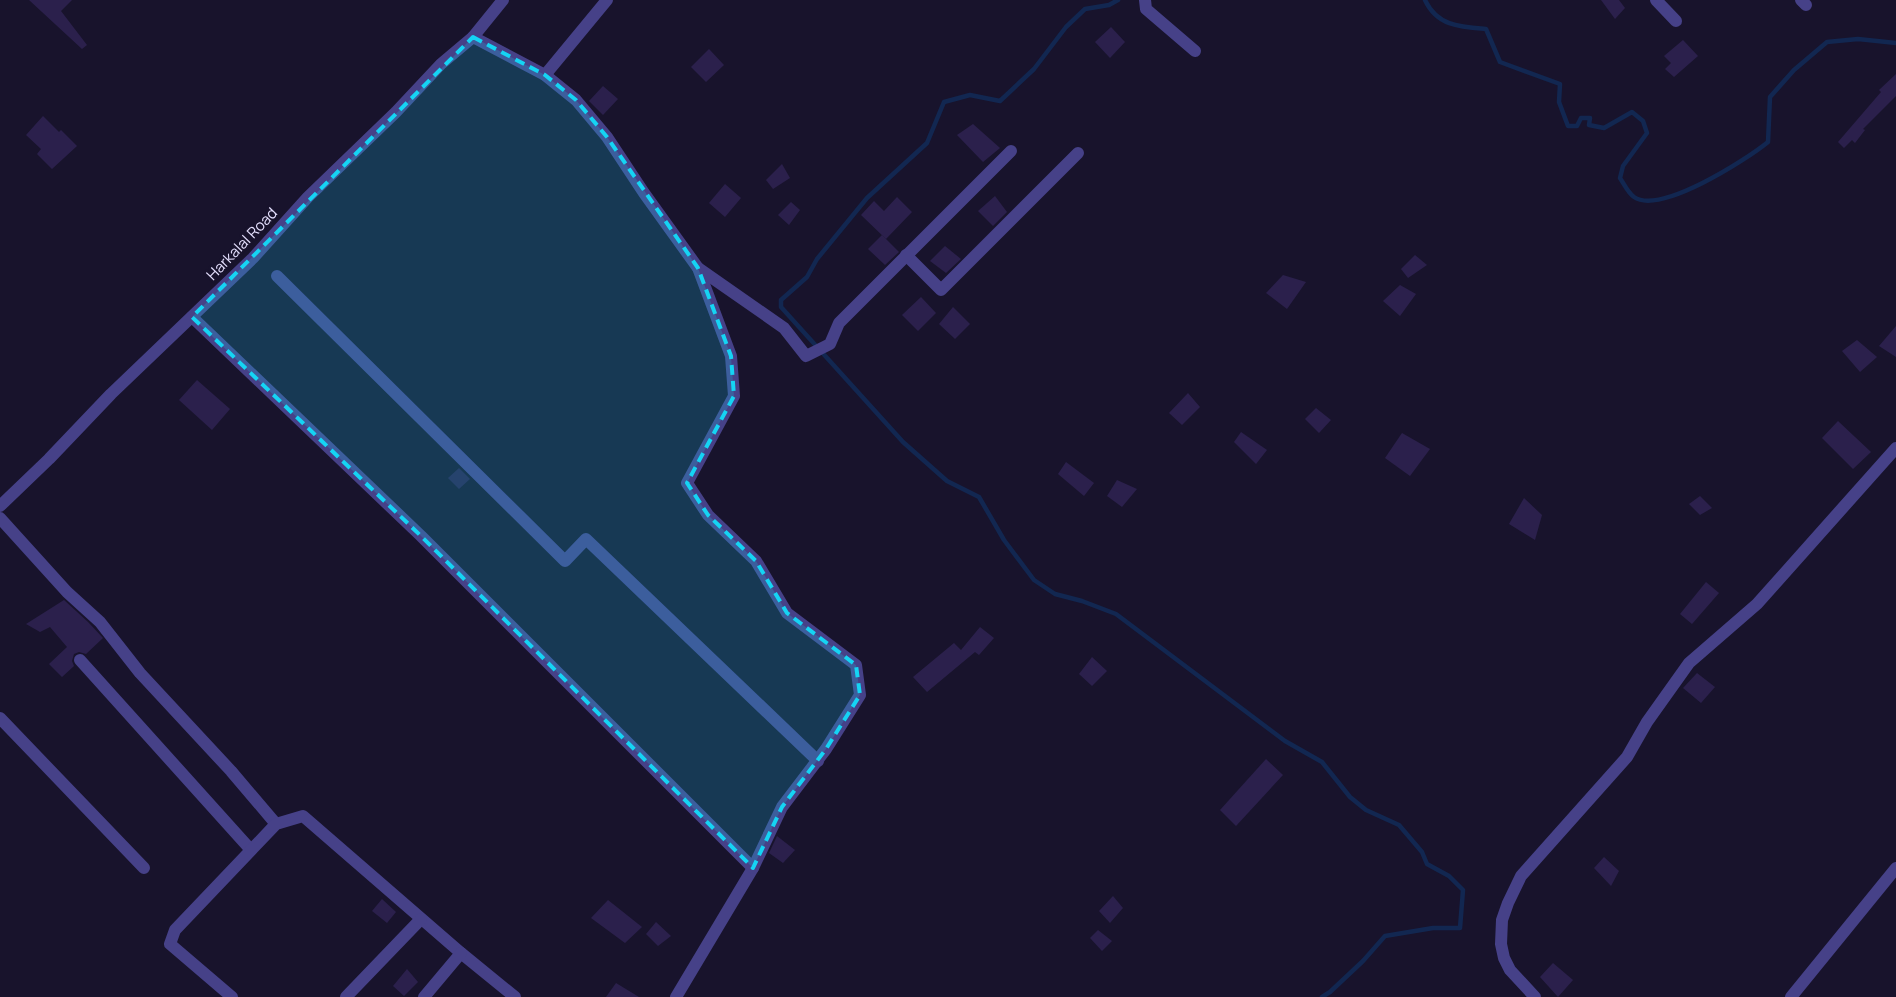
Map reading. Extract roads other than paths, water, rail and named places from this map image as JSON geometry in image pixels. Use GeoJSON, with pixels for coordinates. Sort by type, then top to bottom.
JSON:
{"type":"FeatureCollection","features":[{"type":"Feature","properties":{"kind":"street","name":"Harkalal Road"},"geometry":{"type":"LineString","coordinates":[[0,506],[49,459],[111,394],[253,258],[308,197],[396,112],[441,64],[473,37],[503,0]]}},
{"type":"Feature","properties":{"kind":"street"},"geometry":{"type":"LineString","coordinates":[[545,75],[607,0]]}},
{"type":"Feature","properties":{"kind":"street"},"geometry":{"type":"LineString","coordinates":[[1146,0],[1146,9],[1195,51]]}},
{"type":"Feature","properties":{"kind":"street"},"geometry":{"type":"LineString","coordinates":[[1656,0],[1676,21]]}},
{"type":"Feature","properties":{"kind":"street"},"geometry":{"type":"LineString","coordinates":[[473,37],[545,75],[576,100],[607,137],[644,194],[698,268],[731,356],[734,396],[687,483],[708,515],[756,561],[787,613],[856,665],[860,695],[818,761],[782,806],[753,868],[676,997]]}},
{"type":"Feature","properties":{"kind":"street"},"geometry":{"type":"LineString","coordinates":[[698,268],[784,328],[806,356],[830,344],[839,323],[1011,151]]}},
{"type":"Feature","properties":{"kind":"street"},"geometry":{"type":"LineString","coordinates":[[906,255],[941,290],[1078,153]]}},
{"type":"Feature","properties":{"kind":"street"},"geometry":{"type":"LineString","coordinates":[[277,276],[565,561],[586,539],[818,761]]}},
{"type":"Feature","properties":{"kind":"street"},"geometry":{"type":"LineString","coordinates":[[192,317],[422,536],[753,868]]}},
{"type":"Feature","properties":{"kind":"street"},"geometry":{"type":"LineString","coordinates":[[1535,997],[1510,970],[1504,958],[1501,944],[1502,920],[1521,876],[1627,757],[1647,722],[1689,663],[1757,604],[1896,448]]}},
{"type":"Feature","properties":{"kind":"street"},"geometry":{"type":"LineString","coordinates":[[0,518],[67,592],[100,622],[140,673],[231,771],[276,824]]}},
{"type":"Feature","properties":{"kind":"street"},"geometry":{"type":"LineString","coordinates":[[80,660],[251,850]]}},
{"type":"Feature","properties":{"kind":"street"},"geometry":{"type":"LineString","coordinates":[[0,718],[144,868]]}},
{"type":"Feature","properties":{"kind":"street"},"geometry":{"type":"LineString","coordinates":[[232,997],[170,944],[175,930],[276,824],[303,816],[421,919],[515,997]]}},
{"type":"Feature","properties":{"kind":"street"},"geometry":{"type":"LineString","coordinates":[[1791,997],[1896,868]]}},
{"type":"Feature","properties":{"kind":"street"},"geometry":{"type":"LineString","coordinates":[[346,997],[421,919]]}},
{"type":"Feature","properties":{"kind":"street"},"geometry":{"type":"LineString","coordinates":[[424,997],[461,953]]}},
{"type":"Feature","properties":{"kind":"waterway"},"geometry":{"type":"LineString","coordinates":[[1118,0],[1109,5],[1085,9],[1066,27],[1034,69],[1000,101],[970,95],[944,102],[927,143],[867,198],[817,259],[807,277],[781,300],[781,307],[903,442],[947,481],[979,497],[1004,540],[1034,580],[1055,594],[1082,601],[1116,614],[1285,741],[1322,762],[1350,797],[1366,810],[1399,825],[1422,852],[1427,864],[1449,876],[1463,890],[1460,928],[1433,928],[1385,936],[1363,961],[1330,992],[1322,997]]}},
{"type":"Feature","properties":{"kind":"waterway"},"geometry":{"type":"LineString","coordinates":[[1425,0],[1436,15],[1450,24],[1486,29],[1500,62],[1560,84],[1559,102],[1568,126],[1577,126],[1581,118],[1590,118],[1589,125],[1604,128],[1632,112],[1643,121],[1647,133],[1623,166],[1620,178],[1634,197],[1646,201],[1663,199],[1702,183],[1741,161],[1768,142],[1770,97],[1794,70],[1827,42],[1858,39],[1896,43]]}}]}
